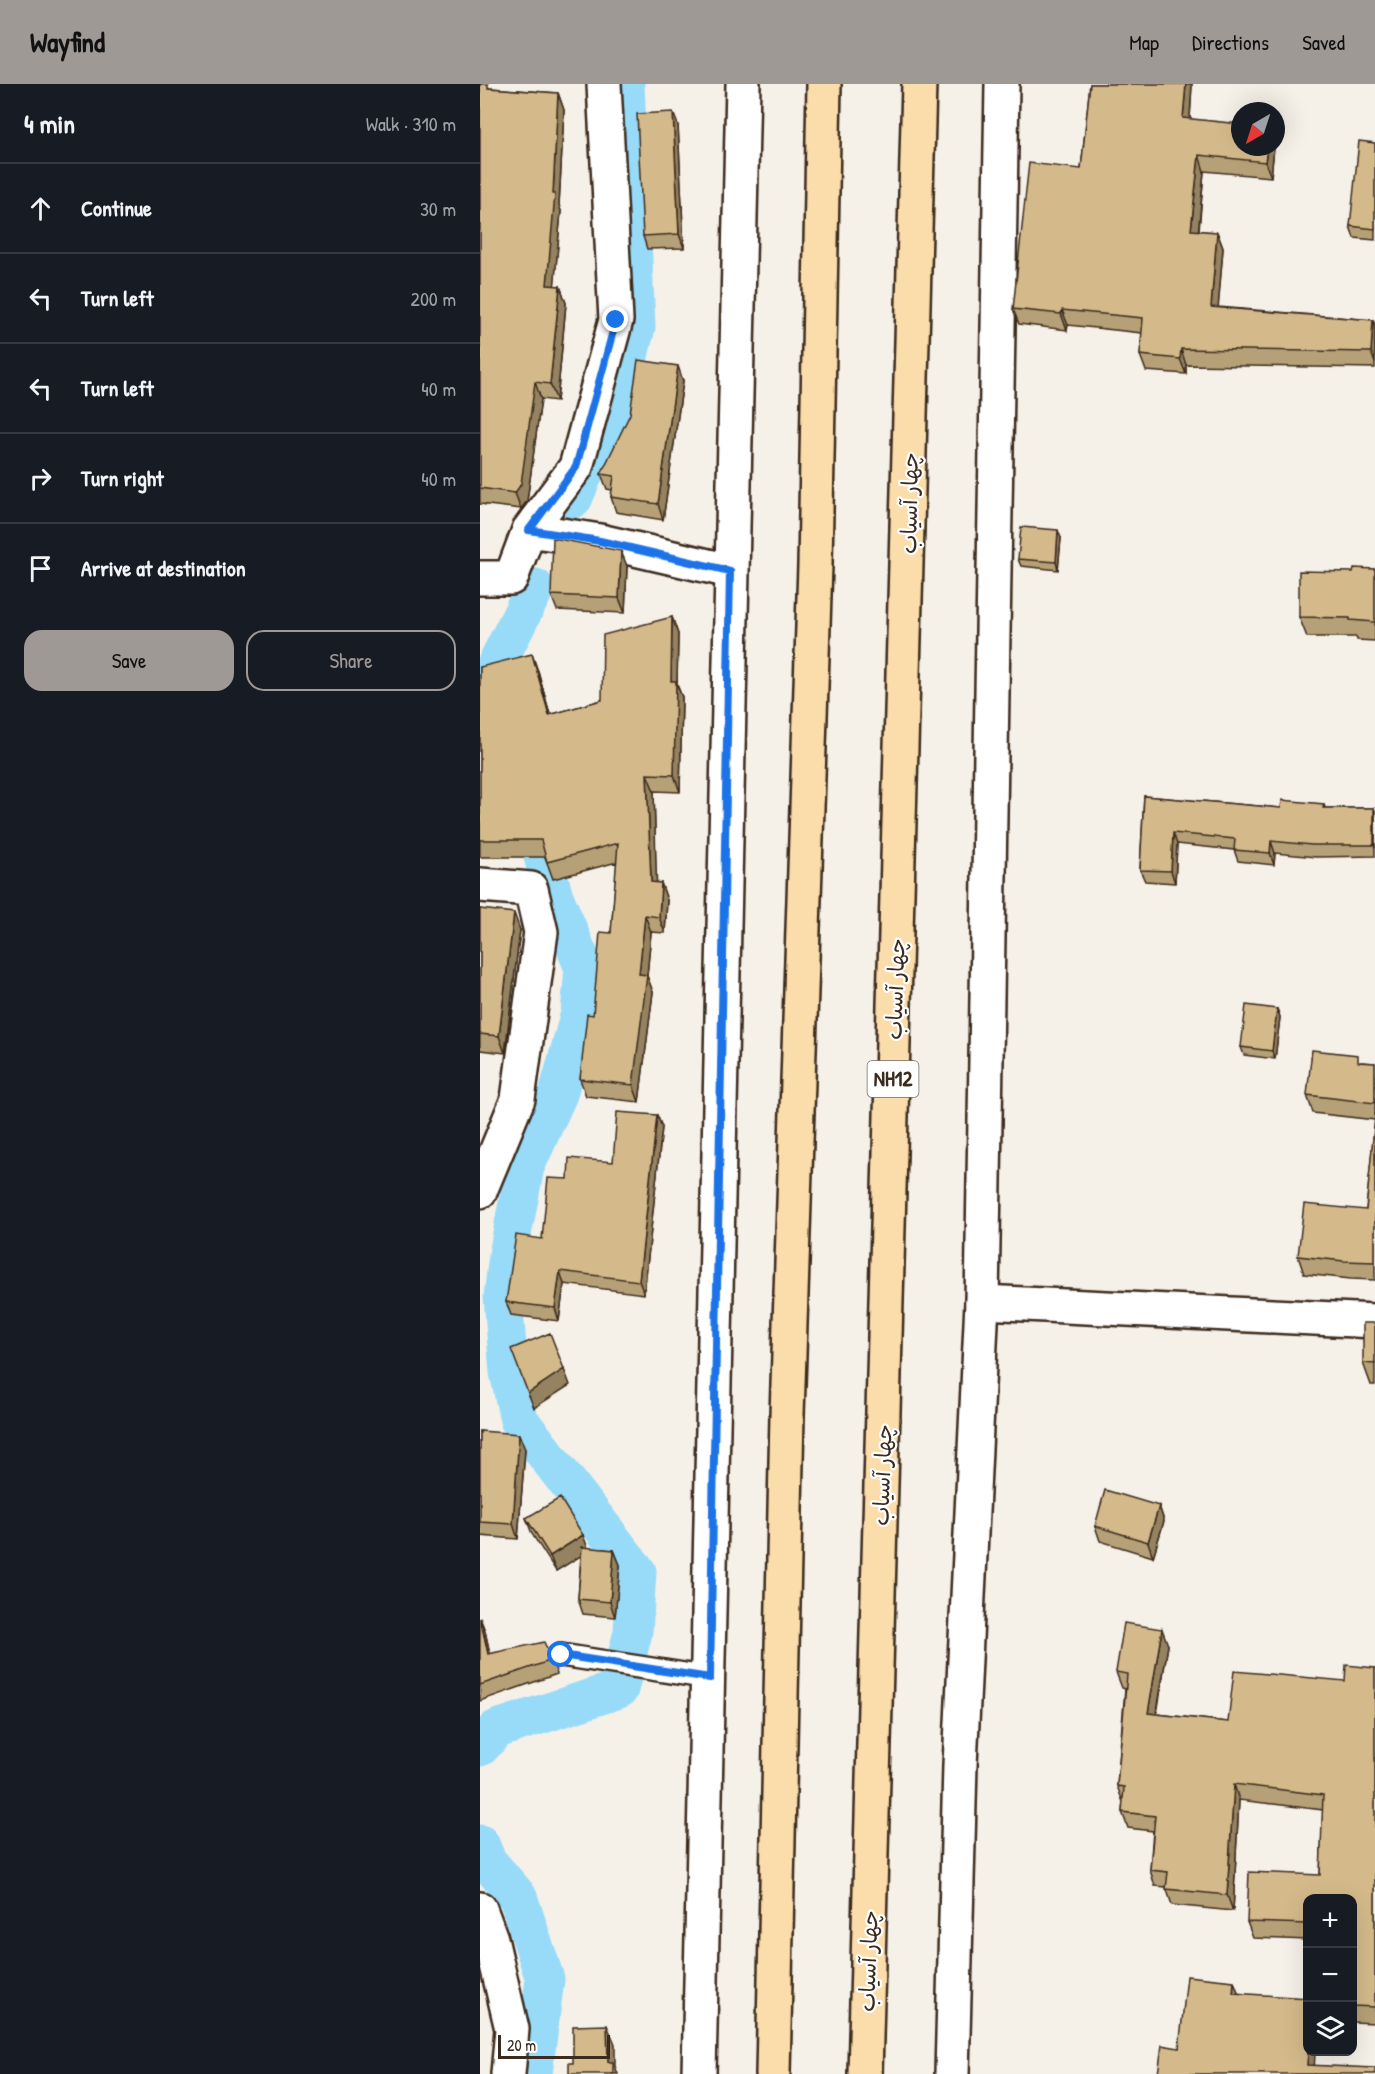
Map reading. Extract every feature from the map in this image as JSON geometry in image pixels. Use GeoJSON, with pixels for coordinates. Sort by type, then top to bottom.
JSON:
{"type":"FeatureCollection","features":[{"type":"Feature","properties":{"kind":"highway"},"geometry":{"type":"LineString","coordinates":[[773,2074],[787,1403],[814,577],[824,84]]}},
{"type":"Feature","properties":{"kind":"highway","name":"چهار آسیاب"},"geometry":{"type":"LineString","coordinates":[[865,2074],[919,84]]}},
{"type":"Feature","properties":{"kind":"street"},"geometry":{"type":"LineString","coordinates":[[480,578],[511,578],[529,530],[576,467],[616,320],[604,84]]}},
{"type":"Feature","properties":{"kind":"street"},"geometry":{"type":"LineString","coordinates":[[699,2074],[710,1678],[730,571],[743,84]]}},
{"type":"Feature","properties":{"kind":"street"},"geometry":{"type":"LineString","coordinates":[[952,2074],[961,1753],[982,1302],[1002,84]]}},
{"type":"Feature","properties":{"kind":"street"},"geometry":{"type":"LineString","coordinates":[[529,530],[600,541],[730,571]]}},
{"type":"Feature","properties":{"kind":"street"},"geometry":{"type":"LineString","coordinates":[[480,885],[531,889],[542,932],[518,1099],[480,1191]]}},
{"type":"Feature","properties":{"kind":"street"},"geometry":{"type":"LineString","coordinates":[[982,1302],[1375,1321]]}},
{"type":"Feature","properties":{"kind":"street"},"geometry":{"type":"LineString","coordinates":[[480,1909],[491,1940],[512,2029],[508,2074]]}},
{"type":"Feature","properties":{"kind":"lane"},"geometry":{"type":"LineString","coordinates":[[561,1655],[710,1678]]}},
{"type":"Feature","properties":{"kind":"building"},"geometry":{"type":"Polygon","coordinates":[[[480,84],[488,84],[488,88],[558,93],[553,194],[555,194],[547,285],[560,286],[550,384],[535,382],[521,484],[515,493],[480,488],[480,84]]]}},
{"type":"Feature","properties":{"kind":"building"},"geometry":{"type":"Polygon","coordinates":[[[1090,84],[1186,84],[1183,118],[1231,123],[1231,156],[1266,156],[1265,162],[1199,155],[1191,230],[1217,232],[1211,307],[1373,320],[1371,352],[1181,349],[1180,359],[1140,355],[1143,318],[1062,310],[1061,314],[1013,309],[1029,163],[1081,169],[1090,84]]]}},
{"type":"Feature","properties":{"kind":"building"},"geometry":{"type":"Polygon","coordinates":[[[673,112],[679,234],[643,236],[637,114],[673,112]]]}},
{"type":"Feature","properties":{"kind":"building"},"geometry":{"type":"Polygon","coordinates":[[[1359,141],[1375,143],[1375,229],[1350,226],[1359,141]]]}},
{"type":"Feature","properties":{"kind":"building"},"geometry":{"type":"Polygon","coordinates":[[[638,360],[678,366],[658,504],[611,497],[614,476],[601,474],[630,414],[638,360]]]}},
{"type":"Feature","properties":{"kind":"building"},"geometry":{"type":"Polygon","coordinates":[[[1021,527],[1058,530],[1056,562],[1018,559],[1021,527]]]}},
{"type":"Feature","properties":{"kind":"building"},"geometry":{"type":"Polygon","coordinates":[[[553,538],[621,551],[619,598],[551,595],[553,538]]]}},
{"type":"Feature","properties":{"kind":"building"},"geometry":{"type":"Polygon","coordinates":[[[1354,568],[1375,569],[1375,622],[1350,620],[1350,618],[1299,617],[1299,571],[1353,572],[1354,568]]]}},
{"type":"Feature","properties":{"kind":"building"},"geometry":{"type":"Polygon","coordinates":[[[672,617],[671,681],[676,681],[674,775],[647,774],[651,882],[661,883],[659,917],[645,915],[639,974],[647,975],[633,1085],[580,1079],[587,1014],[593,1015],[600,932],[611,933],[618,843],[547,862],[541,840],[480,840],[480,667],[532,654],[549,715],[602,700],[603,635],[672,617]]]}},
{"type":"Feature","properties":{"kind":"building"},"geometry":{"type":"Polygon","coordinates":[[[1144,796],[1281,808],[1282,800],[1324,804],[1323,808],[1374,808],[1374,845],[1312,845],[1271,841],[1270,853],[1234,850],[1235,839],[1173,833],[1171,871],[1140,870],[1144,796]]]}},
{"type":"Feature","properties":{"kind":"building"},"geometry":{"type":"Polygon","coordinates":[[[480,909],[514,913],[499,1036],[480,1034],[480,909]]]}},
{"type":"Feature","properties":{"kind":"building"},"geometry":{"type":"Polygon","coordinates":[[[1246,1005],[1277,1009],[1272,1051],[1241,1047],[1246,1005]]]}},
{"type":"Feature","properties":{"kind":"building"},"geometry":{"type":"Polygon","coordinates":[[[1312,1050],[1358,1055],[1358,1062],[1375,1063],[1375,1103],[1307,1095],[1312,1050]]]}},
{"type":"Feature","properties":{"kind":"building"},"geometry":{"type":"Polygon","coordinates":[[[617,1112],[657,1115],[639,1281],[560,1271],[555,1308],[506,1302],[516,1235],[542,1239],[548,1178],[568,1179],[569,1158],[613,1162],[617,1112]]]}},
{"type":"Feature","properties":{"kind":"building"},"geometry":{"type":"Polygon","coordinates":[[[1375,1117],[1375,1262],[1298,1256],[1304,1204],[1366,1210],[1375,1117]]]}},
{"type":"Feature","properties":{"kind":"building"},"geometry":{"type":"Polygon","coordinates":[[[1363,1323],[1375,1323],[1375,1364],[1363,1363],[1363,1323]]]}},
{"type":"Feature","properties":{"kind":"building"},"geometry":{"type":"Polygon","coordinates":[[[550,1333],[564,1369],[528,1393],[511,1349],[550,1333]]]}},
{"type":"Feature","properties":{"kind":"building"},"geometry":{"type":"Polygon","coordinates":[[[480,1431],[519,1434],[513,1524],[480,1522],[480,1431]]]}},
{"type":"Feature","properties":{"kind":"building"},"geometry":{"type":"Polygon","coordinates":[[[1105,1490],[1159,1506],[1148,1542],[1095,1526],[1105,1490]]]}},
{"type":"Feature","properties":{"kind":"building"},"geometry":{"type":"Polygon","coordinates":[[[560,1498],[583,1535],[550,1556],[526,1518],[560,1498]]]}},
{"type":"Feature","properties":{"kind":"building"},"geometry":{"type":"Polygon","coordinates":[[[582,1547],[614,1550],[610,1602],[578,1599],[582,1547]]]}},
{"type":"Feature","properties":{"kind":"building"},"geometry":{"type":"Polygon","coordinates":[[[480,1618],[488,1654],[544,1642],[552,1660],[480,1685],[480,1618]]]}},
{"type":"Feature","properties":{"kind":"building"},"geometry":{"type":"Polygon","coordinates":[[[1124,1623],[1162,1629],[1148,1713],[1228,1722],[1234,1671],[1345,1681],[1346,1665],[1375,1668],[1375,2007],[1357,2006],[1357,1894],[1303,1894],[1303,1924],[1247,1922],[1249,1872],[1320,1875],[1323,1795],[1234,1784],[1227,1895],[1166,1889],[1168,1872],[1150,1870],[1155,1816],[1122,1812],[1124,1787],[1117,1786],[1127,1674],[1116,1672],[1124,1623]]]}},
{"type":"Feature","properties":{"kind":"building"},"geometry":{"type":"Polygon","coordinates":[[[1187,1976],[1234,1981],[1233,1993],[1303,1998],[1303,2056],[1308,2056],[1307,2065],[1375,2068],[1375,2074],[1158,2074],[1162,2045],[1179,2048],[1187,1976]]]}},
{"type":"Feature","properties":{"kind":"building"},"geometry":{"type":"Polygon","coordinates":[[[607,2025],[608,2062],[613,2062],[613,2074],[569,2074],[569,2063],[573,2063],[573,2026],[607,2025]]]}},
{"type":"Feature","properties":{"kind":"waterway"},"geometry":{"type":"LineString","coordinates":[[573,499],[623,379],[636,327],[625,84]]}},
{"type":"Feature","properties":{"kind":"waterway"},"geometry":{"type":"LineString","coordinates":[[507,714],[495,667],[535,588]]}},
{"type":"Feature","properties":{"kind":"waterway"},"geometry":{"type":"LineString","coordinates":[[480,1747],[497,1729],[619,1689],[633,1632],[637,1572],[519,1420],[509,1372],[503,1297],[508,1255],[525,1167],[558,1094],[580,1013],[584,968],[553,894],[530,806]]}},
{"type":"Feature","properties":{"kind":"waterway"},"geometry":{"type":"LineString","coordinates":[[480,1844],[487,1861],[518,1897],[545,1979],[533,2074]]}},
{"type":"Feature","properties":{"kind":"route"},"geometry":{"type":"LineString","coordinates":[[561,1655],[710,1678],[730,571],[600,541],[529,530],[576,467],[616,320]]}}]}
